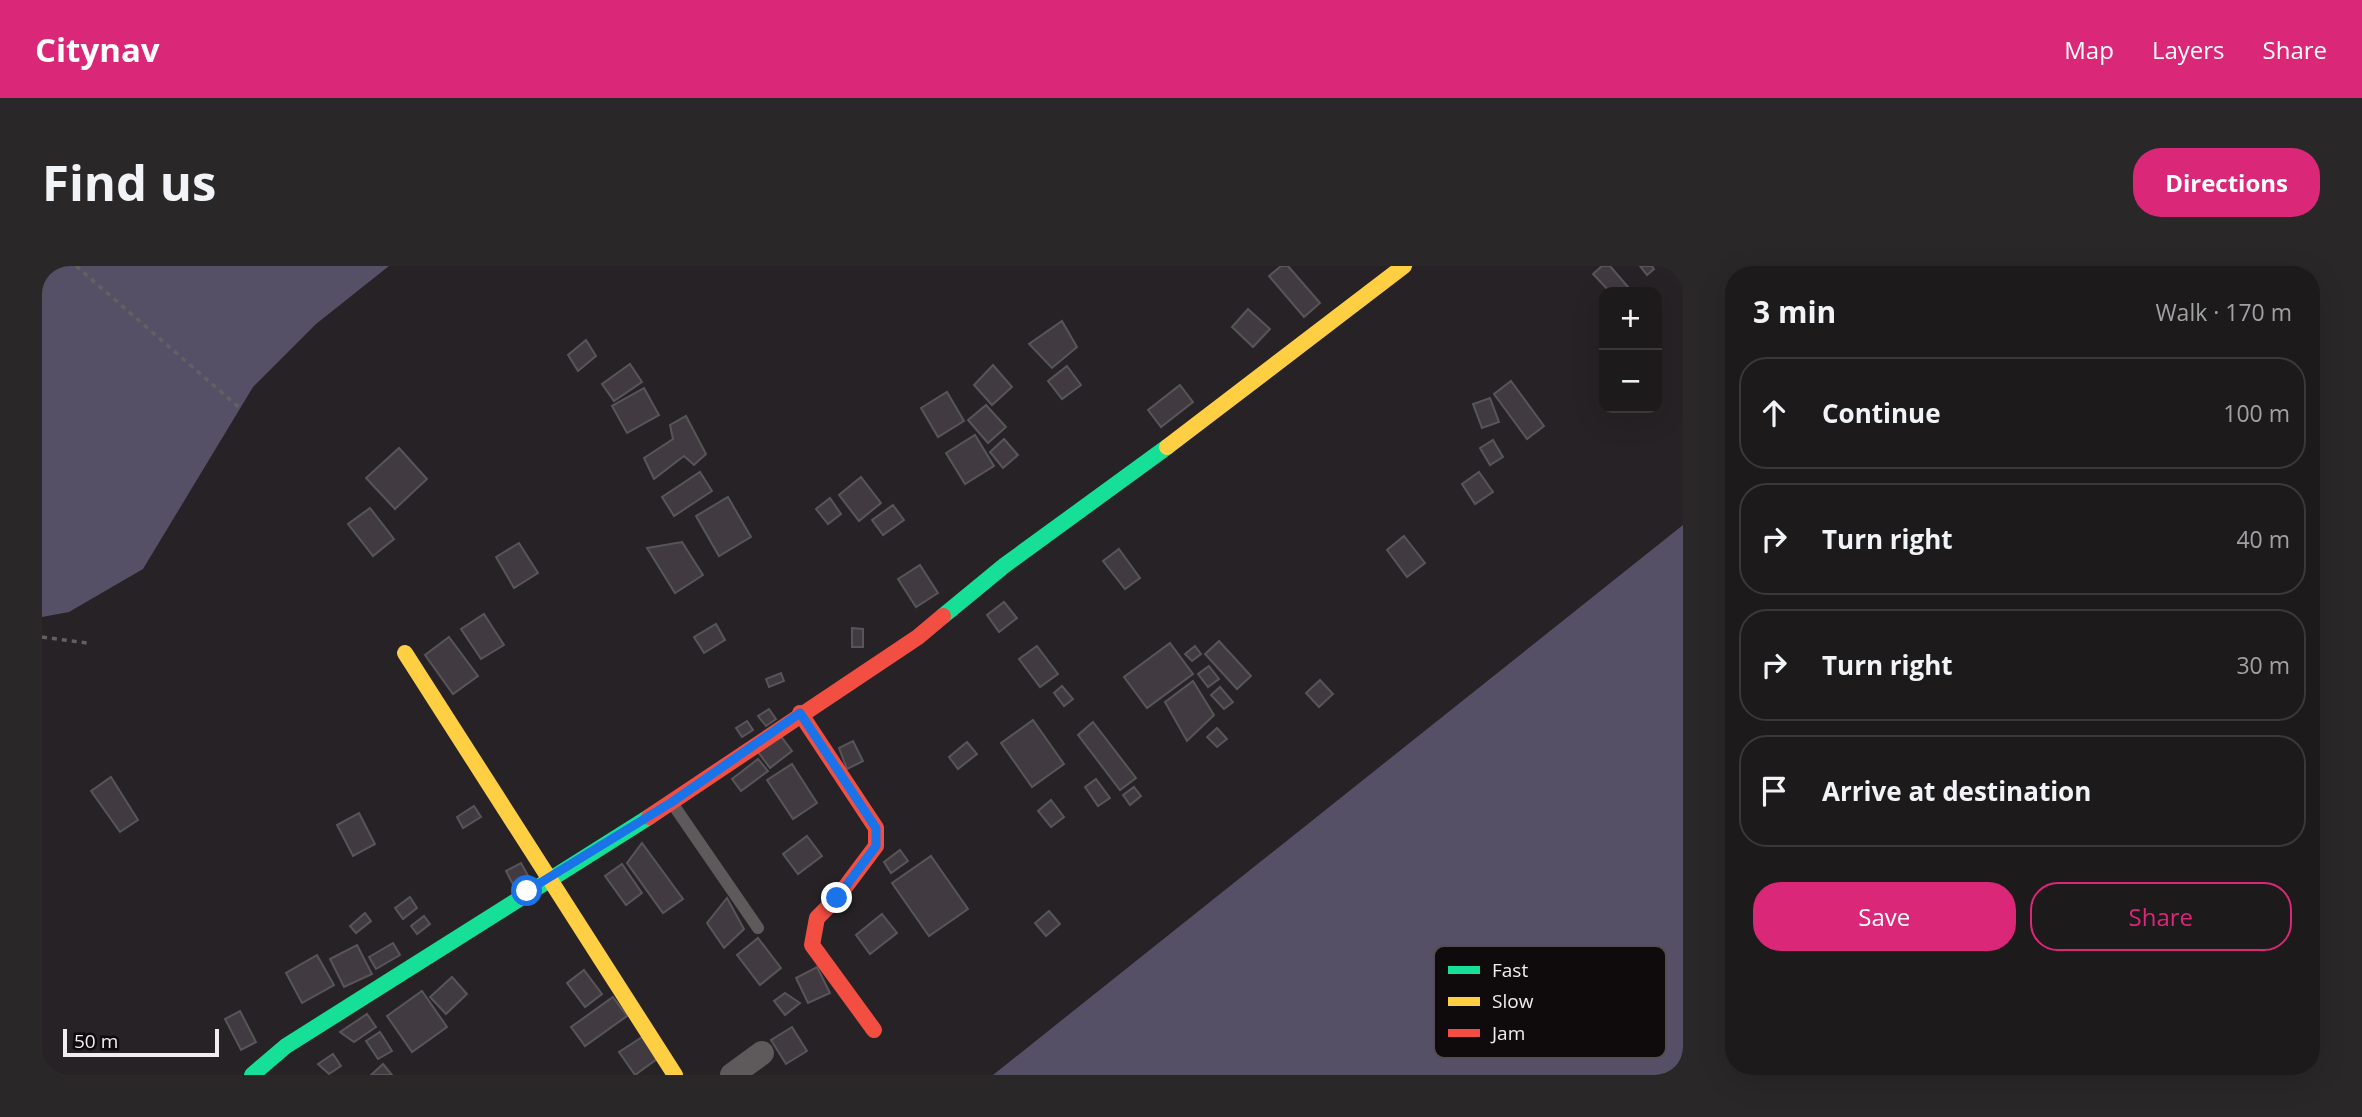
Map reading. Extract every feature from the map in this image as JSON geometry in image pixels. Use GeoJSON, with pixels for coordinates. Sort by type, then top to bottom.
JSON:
{"type":"FeatureCollection","features":[{"type":"Feature","properties":{"kind":"street"},"geometry":{"type":"LineString","coordinates":[[252,1075],[286,1046],[672,802],[800,713],[918,638],[1005,565],[1100,498],[1404,266]]}},
{"type":"Feature","properties":{"kind":"street"},"geometry":{"type":"LineString","coordinates":[[405,653],[547,879],[676,1075]]}},
{"type":"Feature","properties":{"kind":"street"},"geometry":{"type":"LineString","coordinates":[[800,713],[876,828],[876,846],[837,898],[817,918],[812,945],[874,1030]]}},
{"type":"Feature","properties":{"kind":"street"},"geometry":{"type":"LineString","coordinates":[[732,1075],[761,1053]]}},
{"type":"Feature","properties":{"kind":"lane"},"geometry":{"type":"LineString","coordinates":[[672,802],[758,928]]}},
{"type":"Feature","properties":{"kind":"path"},"geometry":{"type":"LineString","coordinates":[[76,266],[242,410]]}},
{"type":"Feature","properties":{"kind":"path"},"geometry":{"type":"LineString","coordinates":[[42,637],[87,643]]}},
{"type":"Feature","properties":{"kind":"shaded area"},"geometry":{"type":"Polygon","coordinates":[[[42,266],[389,266],[316,324],[253,387],[143,569],[69,612],[42,617],[42,266]]]}},
{"type":"Feature","properties":{"kind":"shaded area"},"geometry":{"type":"Polygon","coordinates":[[[1683,525],[1683,1075],[993,1075],[1683,525]]]}},
{"type":"Feature","properties":{"kind":"building"},"geometry":{"type":"Polygon","coordinates":[[[1281,266],[1288,266],[1320,303],[1304,317],[1269,276],[1281,266]]]}},
{"type":"Feature","properties":{"kind":"building"},"geometry":{"type":"Polygon","coordinates":[[[1602,266],[1610,266],[1628,287],[1605,287],[1593,274],[1602,266]]]}},
{"type":"Feature","properties":{"kind":"building"},"geometry":{"type":"Polygon","coordinates":[[[1640,266],[1652,266],[1654,269],[1647,275],[1640,266]]]}},
{"type":"Feature","properties":{"kind":"building"},"geometry":{"type":"Polygon","coordinates":[[[1248,309],[1270,329],[1253,347],[1232,327],[1248,309]]]}},
{"type":"Feature","properties":{"kind":"building"},"geometry":{"type":"Polygon","coordinates":[[[1062,321],[1077,347],[1052,368],[1029,344],[1062,321]]]}},
{"type":"Feature","properties":{"kind":"building"},"geometry":{"type":"Polygon","coordinates":[[[586,340],[596,356],[578,371],[568,355],[586,340]]]}},
{"type":"Feature","properties":{"kind":"building"},"geometry":{"type":"Polygon","coordinates":[[[630,364],[642,382],[614,401],[602,384],[630,364]]]}},
{"type":"Feature","properties":{"kind":"building"},"geometry":{"type":"Polygon","coordinates":[[[993,365],[1012,387],[992,405],[974,385],[993,365]]]}},
{"type":"Feature","properties":{"kind":"building"},"geometry":{"type":"Polygon","coordinates":[[[1067,366],[1081,385],[1062,399],[1048,381],[1067,366]]]}},
{"type":"Feature","properties":{"kind":"building"},"geometry":{"type":"Polygon","coordinates":[[[1511,381],[1544,426],[1527,439],[1494,394],[1511,381]]]}},
{"type":"Feature","properties":{"kind":"building"},"geometry":{"type":"Polygon","coordinates":[[[1180,385],[1193,402],[1161,427],[1148,410],[1180,385]]]}},
{"type":"Feature","properties":{"kind":"building"},"geometry":{"type":"Polygon","coordinates":[[[644,388],[659,415],[627,433],[612,406],[644,388]]]}},
{"type":"Feature","properties":{"kind":"building"},"geometry":{"type":"Polygon","coordinates":[[[947,392],[964,421],[938,437],[921,408],[947,392]]]}},
{"type":"Feature","properties":{"kind":"building"},"geometry":{"type":"Polygon","coordinates":[[[1490,398],[1499,422],[1482,428],[1473,404],[1490,398]]]}},
{"type":"Feature","properties":{"kind":"building"},"geometry":{"type":"Polygon","coordinates":[[[986,405],[1006,427],[988,443],[968,420],[986,405]]]}},
{"type":"Feature","properties":{"kind":"building"},"geometry":{"type":"Polygon","coordinates":[[[686,416],[706,454],[694,465],[684,456],[654,479],[644,458],[673,439],[670,425],[686,416]]]}},
{"type":"Feature","properties":{"kind":"building"},"geometry":{"type":"Polygon","coordinates":[[[975,435],[994,466],[965,484],[946,453],[975,435]]]}},
{"type":"Feature","properties":{"kind":"building"},"geometry":{"type":"Polygon","coordinates":[[[1004,439],[1018,455],[1003,468],[990,452],[1004,439]]]}},
{"type":"Feature","properties":{"kind":"building"},"geometry":{"type":"Polygon","coordinates":[[[1493,440],[1503,457],[1490,465],[1480,448],[1493,440]]]}},
{"type":"Feature","properties":{"kind":"building"},"geometry":{"type":"Polygon","coordinates":[[[399,448],[427,479],[395,509],[366,478],[399,448]]]}},
{"type":"Feature","properties":{"kind":"building"},"geometry":{"type":"Polygon","coordinates":[[[700,472],[712,491],[674,516],[662,497],[700,472]]]}},
{"type":"Feature","properties":{"kind":"building"},"geometry":{"type":"Polygon","coordinates":[[[1479,472],[1493,492],[1475,504],[1462,484],[1479,472]]]}},
{"type":"Feature","properties":{"kind":"building"},"geometry":{"type":"Polygon","coordinates":[[[861,477],[881,503],[859,521],[839,495],[861,477]]]}},
{"type":"Feature","properties":{"kind":"building"},"geometry":{"type":"Polygon","coordinates":[[[728,497],[751,537],[719,556],[696,516],[728,497]]]}},
{"type":"Feature","properties":{"kind":"building"},"geometry":{"type":"Polygon","coordinates":[[[830,498],[841,514],[828,524],[816,509],[830,498]]]}},
{"type":"Feature","properties":{"kind":"building"},"geometry":{"type":"Polygon","coordinates":[[[893,505],[904,520],[883,535],[872,520],[893,505]]]}},
{"type":"Feature","properties":{"kind":"building"},"geometry":{"type":"Polygon","coordinates":[[[370,508],[394,539],[373,556],[348,524],[370,508]]]}},
{"type":"Feature","properties":{"kind":"building"},"geometry":{"type":"Polygon","coordinates":[[[1404,536],[1425,563],[1407,577],[1387,550],[1404,536]]]}},
{"type":"Feature","properties":{"kind":"building"},"geometry":{"type":"Polygon","coordinates":[[[682,542],[703,575],[675,593],[647,548],[682,542]]]}},
{"type":"Feature","properties":{"kind":"building"},"geometry":{"type":"Polygon","coordinates":[[[519,543],[538,573],[514,588],[496,557],[519,543]]]}},
{"type":"Feature","properties":{"kind":"building"},"geometry":{"type":"Polygon","coordinates":[[[1119,549],[1140,578],[1125,589],[1103,561],[1119,549]]]}},
{"type":"Feature","properties":{"kind":"building"},"geometry":{"type":"Polygon","coordinates":[[[920,565],[938,593],[916,607],[898,579],[920,565]]]}},
{"type":"Feature","properties":{"kind":"building"},"geometry":{"type":"Polygon","coordinates":[[[1004,602],[1017,618],[999,632],[987,615],[1004,602]]]}},
{"type":"Feature","properties":{"kind":"building"},"geometry":{"type":"Polygon","coordinates":[[[484,614],[504,645],[481,659],[461,629],[484,614]]]}},
{"type":"Feature","properties":{"kind":"building"},"geometry":{"type":"Polygon","coordinates":[[[716,624],[725,640],[704,653],[694,637],[716,624]]]}},
{"type":"Feature","properties":{"kind":"building"},"geometry":{"type":"Polygon","coordinates":[[[852,628],[863,629],[863,647],[852,647],[852,628]]]}},
{"type":"Feature","properties":{"kind":"building"},"geometry":{"type":"Polygon","coordinates":[[[449,637],[478,676],[453,694],[425,655],[449,637]]]}},
{"type":"Feature","properties":{"kind":"building"},"geometry":{"type":"Polygon","coordinates":[[[1219,641],[1251,676],[1237,689],[1205,654],[1219,641]]]}},
{"type":"Feature","properties":{"kind":"building"},"geometry":{"type":"Polygon","coordinates":[[[1170,643],[1193,674],[1147,708],[1124,677],[1170,643]]]}},
{"type":"Feature","properties":{"kind":"building"},"geometry":{"type":"Polygon","coordinates":[[[1037,646],[1058,674],[1040,687],[1019,659],[1037,646]]]}},
{"type":"Feature","properties":{"kind":"building"},"geometry":{"type":"Polygon","coordinates":[[[1195,646],[1201,654],[1192,661],[1185,654],[1195,646]]]}},
{"type":"Feature","properties":{"kind":"building"},"geometry":{"type":"Polygon","coordinates":[[[1209,666],[1219,679],[1208,687],[1198,674],[1209,666]]]}},
{"type":"Feature","properties":{"kind":"building"},"geometry":{"type":"Polygon","coordinates":[[[781,673],[784,681],[769,687],[766,679],[781,673]]]}},
{"type":"Feature","properties":{"kind":"building"},"geometry":{"type":"Polygon","coordinates":[[[1320,680],[1333,694],[1319,707],[1306,693],[1320,680]]]}},
{"type":"Feature","properties":{"kind":"building"},"geometry":{"type":"Polygon","coordinates":[[[1193,681],[1214,715],[1187,741],[1165,702],[1193,681]]]}},
{"type":"Feature","properties":{"kind":"building"},"geometry":{"type":"Polygon","coordinates":[[[1062,686],[1073,699],[1064,706],[1054,693],[1062,686]]]}},
{"type":"Feature","properties":{"kind":"building"},"geometry":{"type":"Polygon","coordinates":[[[1220,687],[1233,702],[1224,709],[1211,695],[1220,687]]]}},
{"type":"Feature","properties":{"kind":"building"},"geometry":{"type":"Polygon","coordinates":[[[769,709],[776,719],[766,726],[758,716],[769,709]]]}},
{"type":"Feature","properties":{"kind":"building"},"geometry":{"type":"Polygon","coordinates":[[[1033,720],[1064,764],[1032,787],[1001,743],[1033,720]]]}},
{"type":"Feature","properties":{"kind":"building"},"geometry":{"type":"Polygon","coordinates":[[[747,721],[753,730],[742,737],[736,728],[747,721]]]}},
{"type":"Feature","properties":{"kind":"building"},"geometry":{"type":"Polygon","coordinates":[[[1093,722],[1136,778],[1120,790],[1078,735],[1093,722]]]}},
{"type":"Feature","properties":{"kind":"building"},"geometry":{"type":"Polygon","coordinates":[[[1217,728],[1227,739],[1217,747],[1207,737],[1217,728]]]}},
{"type":"Feature","properties":{"kind":"building"},"geometry":{"type":"Polygon","coordinates":[[[780,735],[792,751],[770,768],[758,752],[780,735]]]}},
{"type":"Feature","properties":{"kind":"building"},"geometry":{"type":"Polygon","coordinates":[[[853,741],[863,761],[847,769],[839,748],[853,741]]]}},
{"type":"Feature","properties":{"kind":"building"},"geometry":{"type":"Polygon","coordinates":[[[967,742],[977,754],[958,769],[949,757],[967,742]]]}},
{"type":"Feature","properties":{"kind":"building"},"geometry":{"type":"Polygon","coordinates":[[[758,759],[768,771],[741,791],[732,779],[758,759]]]}},
{"type":"Feature","properties":{"kind":"building"},"geometry":{"type":"Polygon","coordinates":[[[792,764],[817,803],[793,819],[767,780],[792,764]]]}},
{"type":"Feature","properties":{"kind":"building"},"geometry":{"type":"Polygon","coordinates":[[[111,777],[138,820],[120,832],[91,791],[111,777]]]}},
{"type":"Feature","properties":{"kind":"building"},"geometry":{"type":"Polygon","coordinates":[[[1096,779],[1110,798],[1098,806],[1085,787],[1096,779]]]}},
{"type":"Feature","properties":{"kind":"building"},"geometry":{"type":"Polygon","coordinates":[[[1134,787],[1141,796],[1130,805],[1123,795],[1134,787]]]}},
{"type":"Feature","properties":{"kind":"building"},"geometry":{"type":"Polygon","coordinates":[[[1051,800],[1064,817],[1051,827],[1038,811],[1051,800]]]}},
{"type":"Feature","properties":{"kind":"building"},"geometry":{"type":"Polygon","coordinates":[[[474,806],[481,817],[463,828],[457,817],[474,806]]]}},
{"type":"Feature","properties":{"kind":"building"},"geometry":{"type":"Polygon","coordinates":[[[359,813],[375,844],[353,856],[337,825],[359,813]]]}},
{"type":"Feature","properties":{"kind":"building"},"geometry":{"type":"Polygon","coordinates":[[[807,836],[822,856],[798,874],[783,854],[807,836]]]}},
{"type":"Feature","properties":{"kind":"building"},"geometry":{"type":"Polygon","coordinates":[[[642,843],[683,899],[663,913],[627,863],[642,843]]]}},
{"type":"Feature","properties":{"kind":"building"},"geometry":{"type":"Polygon","coordinates":[[[900,850],[908,861],[891,873],[884,862],[900,850]]]}},
{"type":"Feature","properties":{"kind":"building"},"geometry":{"type":"Polygon","coordinates":[[[931,856],[968,909],[929,936],[892,883],[931,856]]]}},
{"type":"Feature","properties":{"kind":"building"},"geometry":{"type":"Polygon","coordinates":[[[521,863],[531,881],[516,890],[506,871],[521,863]]]}},
{"type":"Feature","properties":{"kind":"building"},"geometry":{"type":"Polygon","coordinates":[[[622,864],[642,893],[626,905],[605,876],[622,864]]]}},
{"type":"Feature","properties":{"kind":"building"},"geometry":{"type":"Polygon","coordinates":[[[410,897],[417,908],[403,919],[395,908],[410,897]]]}},
{"type":"Feature","properties":{"kind":"building"},"geometry":{"type":"Polygon","coordinates":[[[727,898],[744,929],[724,948],[707,923],[727,898]]]}},
{"type":"Feature","properties":{"kind":"building"},"geometry":{"type":"Polygon","coordinates":[[[1049,911],[1060,924],[1046,936],[1035,923],[1049,911]]]}},
{"type":"Feature","properties":{"kind":"building"},"geometry":{"type":"Polygon","coordinates":[[[365,913],[371,921],[356,933],[350,926],[365,913]]]}},
{"type":"Feature","properties":{"kind":"building"},"geometry":{"type":"Polygon","coordinates":[[[882,914],[897,933],[870,954],[856,935],[882,914]]]}},
{"type":"Feature","properties":{"kind":"building"},"geometry":{"type":"Polygon","coordinates":[[[424,916],[430,924],[417,934],[411,926],[424,916]]]}},
{"type":"Feature","properties":{"kind":"building"},"geometry":{"type":"Polygon","coordinates":[[[758,938],[781,968],[760,985],[737,955],[758,938]]]}},
{"type":"Feature","properties":{"kind":"building"},"geometry":{"type":"Polygon","coordinates":[[[393,943],[400,955],[376,969],[369,957],[393,943]]]}},
{"type":"Feature","properties":{"kind":"building"},"geometry":{"type":"Polygon","coordinates":[[[357,945],[372,974],[344,987],[330,959],[357,945]]]}},
{"type":"Feature","properties":{"kind":"building"},"geometry":{"type":"Polygon","coordinates":[[[317,955],[334,985],[302,1003],[286,973],[317,955]]]}},
{"type":"Feature","properties":{"kind":"building"},"geometry":{"type":"Polygon","coordinates":[[[817,967],[830,993],[808,1003],[796,978],[817,967]]]}},
{"type":"Feature","properties":{"kind":"building"},"geometry":{"type":"Polygon","coordinates":[[[584,970],[602,994],[585,1007],[567,983],[584,970]]]}},
{"type":"Feature","properties":{"kind":"building"},"geometry":{"type":"Polygon","coordinates":[[[452,977],[467,994],[446,1014],[430,997],[452,977]]]}},
{"type":"Feature","properties":{"kind":"building"},"geometry":{"type":"Polygon","coordinates":[[[422,991],[447,1027],[412,1052],[387,1016],[422,991]]]}},
{"type":"Feature","properties":{"kind":"building"},"geometry":{"type":"Polygon","coordinates":[[[785,993],[800,1003],[785,1015],[774,1001],[785,993]]]}},
{"type":"Feature","properties":{"kind":"building"},"geometry":{"type":"Polygon","coordinates":[[[613,997],[627,1016],[585,1046],[571,1027],[613,997]]]}},
{"type":"Feature","properties":{"kind":"building"},"geometry":{"type":"Polygon","coordinates":[[[240,1011],[256,1042],[241,1050],[225,1019],[240,1011]]]}},
{"type":"Feature","properties":{"kind":"building"},"geometry":{"type":"Polygon","coordinates":[[[367,1014],[376,1027],[354,1042],[340,1032],[367,1014]]]}},
{"type":"Feature","properties":{"kind":"building"},"geometry":{"type":"Polygon","coordinates":[[[792,1027],[807,1051],[786,1064],[771,1040],[792,1027]]]}},
{"type":"Feature","properties":{"kind":"building"},"geometry":{"type":"Polygon","coordinates":[[[380,1032],[392,1051],[378,1059],[366,1041],[380,1032]]]}},
{"type":"Feature","properties":{"kind":"building"},"geometry":{"type":"Polygon","coordinates":[[[642,1037],[657,1059],[635,1075],[619,1052],[642,1037]]]}},
{"type":"Feature","properties":{"kind":"building"},"geometry":{"type":"Polygon","coordinates":[[[333,1054],[341,1066],[329,1074],[318,1064],[333,1054]]]}},
{"type":"Feature","properties":{"kind":"building"},"geometry":{"type":"Polygon","coordinates":[[[383,1064],[392,1075],[371,1075],[383,1064]]]}},
{"type":"Feature","properties":{"kind":"traffic: fast"},"geometry":{"type":"LineString","coordinates":[[943,616],[1005,565],[1167,447]]}},
{"type":"Feature","properties":{"kind":"traffic: fast"},"geometry":{"type":"LineString","coordinates":[[252,1075],[286,1046],[649,817]]}},
{"type":"Feature","properties":{"kind":"traffic: slow"},"geometry":{"type":"LineString","coordinates":[[1167,447],[1404,266]]}},
{"type":"Feature","properties":{"kind":"traffic: slow"},"geometry":{"type":"LineString","coordinates":[[405,653],[675,1075]]}},
{"type":"Feature","properties":{"kind":"traffic: jam"},"geometry":{"type":"LineString","coordinates":[[649,817],[918,637],[943,616]]}},
{"type":"Feature","properties":{"kind":"traffic: jam"},"geometry":{"type":"LineString","coordinates":[[800,713],[876,828],[876,846],[837,898],[817,918],[812,945],[874,1030]]}},
{"type":"Feature","properties":{"kind":"route"},"geometry":{"type":"LineString","coordinates":[[527,891],[672,802],[800,713],[876,828],[876,846],[837,898]]}}]}
